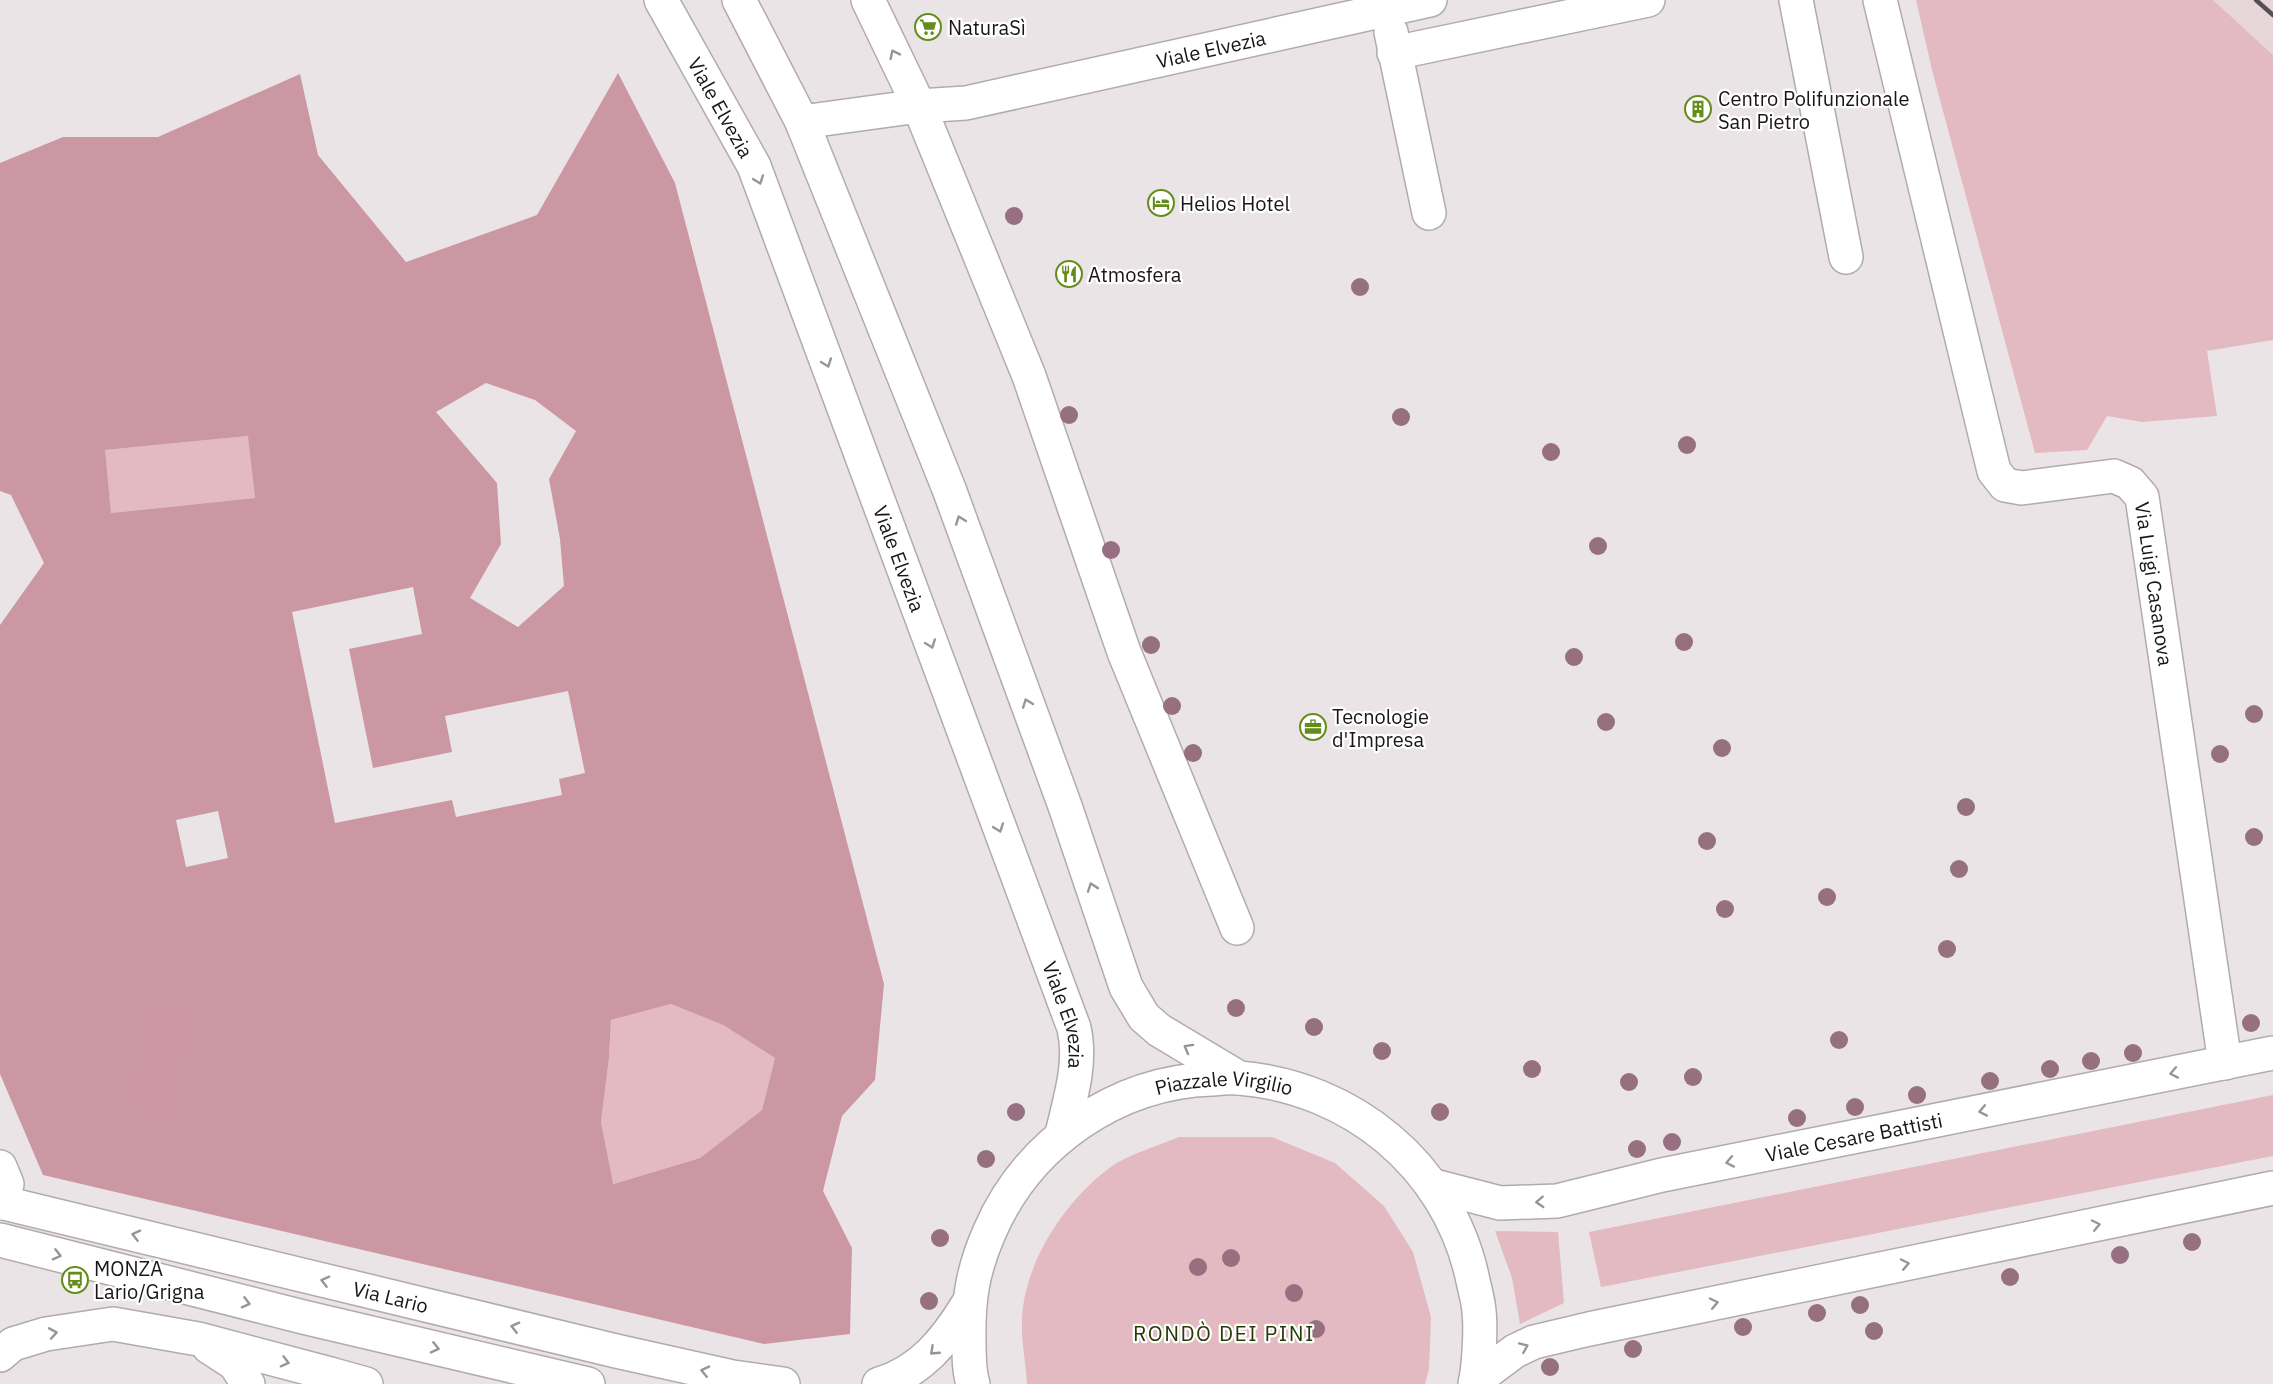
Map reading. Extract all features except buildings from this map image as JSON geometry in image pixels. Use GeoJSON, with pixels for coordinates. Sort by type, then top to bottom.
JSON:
{"type":"FeatureCollection","features":[{"type":"Feature","properties":{"kind":"main road","name":"Viale Elvezia"},"geometry":{"type":"LineString","coordinates":[[661,0],[754,166],[1074,1028],[1077,1050],[1076,1073],[1062,1134]]}},
{"type":"Feature","properties":{"kind":"main road"},"geometry":{"type":"LineString","coordinates":[[739,0],[802,122],[952,500],[1065,806],[1126,987],[1144,1017],[1159,1030],[1239,1078]]}},
{"type":"Feature","properties":{"kind":"main road"},"geometry":{"type":"LineString","coordinates":[[868,0],[919,106],[1029,376],[1124,652],[1237,928]]}},
{"type":"Feature","properties":{"kind":"main road","name":"Viale Elvezia"},"geometry":{"type":"LineString","coordinates":[[802,122],[919,106],[966,103],[1430,0]]}},
{"type":"Feature","properties":{"kind":"main road"},"geometry":{"type":"LineString","coordinates":[[1394,53],[1648,0]]}},
{"type":"Feature","properties":{"kind":"main road"},"geometry":{"type":"LineString","coordinates":[[1796,0],[1846,257]]}},
{"type":"Feature","properties":{"kind":"main road","name":"Via Luigi Casanova"},"geometry":{"type":"LineString","coordinates":[[1880,0],[1994,471],[2005,485],[2022,488],[2114,476],[2130,483],[2142,497],[2225,1063]]}},
{"type":"Feature","properties":{"kind":"main road"},"geometry":{"type":"LineString","coordinates":[[1387,9],[1394,53],[1429,213]]}},
{"type":"Feature","properties":{"kind":"main road","name":"Viale Cesare Battisti"},"geometry":{"type":"LineString","coordinates":[[1434,1186],[1500,1203],[1557,1201],[1662,1175],[2273,1053]]}},
{"type":"Feature","properties":{"kind":"main road","name":"Piazzale Virgilio"},"geometry":{"type":"LineString","coordinates":[[973,1384],[969,1373],[968,1305],[979,1256],[998,1210],[1027,1169],[1062,1134],[1102,1108],[1145,1089],[1192,1079],[1239,1078],[1301,1089],[1358,1116],[1400,1147],[1434,1186],[1465,1247],[1480,1313],[1476,1382]]}},
{"type":"Feature","properties":{"kind":"main road"},"geometry":{"type":"LineString","coordinates":[[0,1167],[6,1185],[1,1202]]}},
{"type":"Feature","properties":{"kind":"main road"},"geometry":{"type":"LineString","coordinates":[[1476,1382],[1515,1350],[1534,1342],[2273,1188]]}},
{"type":"Feature","properties":{"kind":"main road","name":"Via Lario"},"geometry":{"type":"LineString","coordinates":[[1,1202],[628,1354],[733,1377],[783,1384]]}},
{"type":"Feature","properties":{"kind":"main road","name":"Via Lario"},"geometry":{"type":"LineString","coordinates":[[0,1240],[303,1317],[588,1384]]}},
{"type":"Feature","properties":{"kind":"main road"},"geometry":{"type":"LineString","coordinates":[[879,1384],[904,1374],[938,1348],[968,1305]]}},
{"type":"Feature","properties":{"kind":"main road"},"geometry":{"type":"LineString","coordinates":[[0,1355],[14,1344],[46,1334],[113,1324],[198,1339],[325,1379],[366,1384]]}},
{"type":"Feature","properties":{"kind":"main road"},"geometry":{"type":"LineString","coordinates":[[198,1339],[235,1364],[248,1384]]}},
{"type":"Feature","properties":{"kind":"shaded area"},"geometry":{"type":"Polygon","coordinates":[[[1916,0],[2213,0],[2273,55],[2273,340],[2207,351],[2217,416],[2142,422],[2107,416],[2087,450],[2035,453],[1932,70],[1916,0]]]}},
{"type":"Feature","properties":{"kind":"shaded area"},"geometry":{"type":"Polygon","coordinates":[[[2213,0],[2273,0],[2273,55],[2213,0]]]}},
{"type":"Feature","properties":{"kind":"shaded area"},"geometry":{"type":"Polygon","coordinates":[[[618,73],[675,183],[884,984],[875,1080],[842,1116],[823,1191],[852,1248],[850,1334],[764,1344],[43,1175],[0,1074],[0,625],[44,563],[11,495],[0,491],[0,163],[63,137],[158,137],[300,74],[318,155],[406,262],[537,215],[618,73]],[[486,383],[436,412],[497,483],[501,544],[470,598],[518,627],[564,586],[560,539],[549,479],[576,431],[535,400],[486,383]],[[248,436],[105,450],[111,513],[255,498],[248,436]],[[413,587],[292,612],[335,823],[452,800],[456,817],[562,795],[559,779],[585,773],[568,691],[445,716],[452,752],[373,768],[349,649],[422,634],[413,587]],[[218,811],[176,820],[186,867],[228,858],[218,811]],[[671,1004],[611,1020],[601,1122],[613,1184],[700,1158],[762,1110],[775,1058],[723,1025],[671,1004]]]}},
{"type":"Feature","properties":{"kind":"shaded area"},"geometry":{"type":"Polygon","coordinates":[[[249,436],[255,498],[111,513],[104,450],[249,436]]]}},
{"type":"Feature","properties":{"kind":"shaded area"},"geometry":{"type":"Polygon","coordinates":[[[671,1004],[723,1025],[775,1058],[762,1110],[700,1158],[612,1184],[601,1122],[611,1020],[671,1004]]]}},
{"type":"Feature","properties":{"kind":"shaded area"},"geometry":{"type":"Polygon","coordinates":[[[147,1014],[184,1018],[172,1109],[136,1105],[147,1014]]]}},
{"type":"Feature","properties":{"kind":"shaded area"},"geometry":{"type":"Polygon","coordinates":[[[2273,1095],[2273,1156],[1601,1287],[1589,1232],[2273,1095]]]}},
{"type":"Feature","properties":{"kind":"shaded area"},"geometry":{"type":"Polygon","coordinates":[[[1179,1137],[1272,1137],[1335,1163],[1384,1206],[1413,1252],[1431,1317],[1429,1369],[1425,1384],[1027,1384],[1022,1328],[1025,1298],[1030,1276],[1050,1234],[1079,1196],[1112,1166],[1135,1154],[1179,1137]]]}},
{"type":"Feature","properties":{"kind":"shaded area"},"geometry":{"type":"Polygon","coordinates":[[[1495,1231],[1558,1232],[1564,1303],[1520,1324],[1512,1278],[1495,1231]]]}},
{"type":"Feature","properties":{"kind":"railway"},"geometry":{"type":"LineString","coordinates":[[2256,0],[2273,15]]}},
{"type":"Feature","properties":{"kind":"place","name":"NaturaSì"},"geometry":{"type":"Point","coordinates":[928,27]}},
{"type":"Feature","properties":{"kind":"place","name":"Centro Polifunzionale San Pietro"},"geometry":{"type":"Point","coordinates":[1698,109]}},
{"type":"Feature","properties":{"kind":"place","name":"Helios Hotel"},"geometry":{"type":"Point","coordinates":[1161,203]}},
{"type":"Feature","properties":{"kind":"place","name":"Atmosfera"},"geometry":{"type":"Point","coordinates":[1069,274]}},
{"type":"Feature","properties":{"kind":"place","name":"Tecnologie d'Impresa"},"geometry":{"type":"Point","coordinates":[1313,727]}},
{"type":"Feature","properties":{"kind":"place","name":"MONZA Lario/Grigna"},"geometry":{"type":"Point","coordinates":[75,1280]}},
{"type":"Feature","properties":{"kind":"district","name":"RONDÒ DEI PINI"},"geometry":{"type":"Point","coordinates":[1224,1333]}}]}
